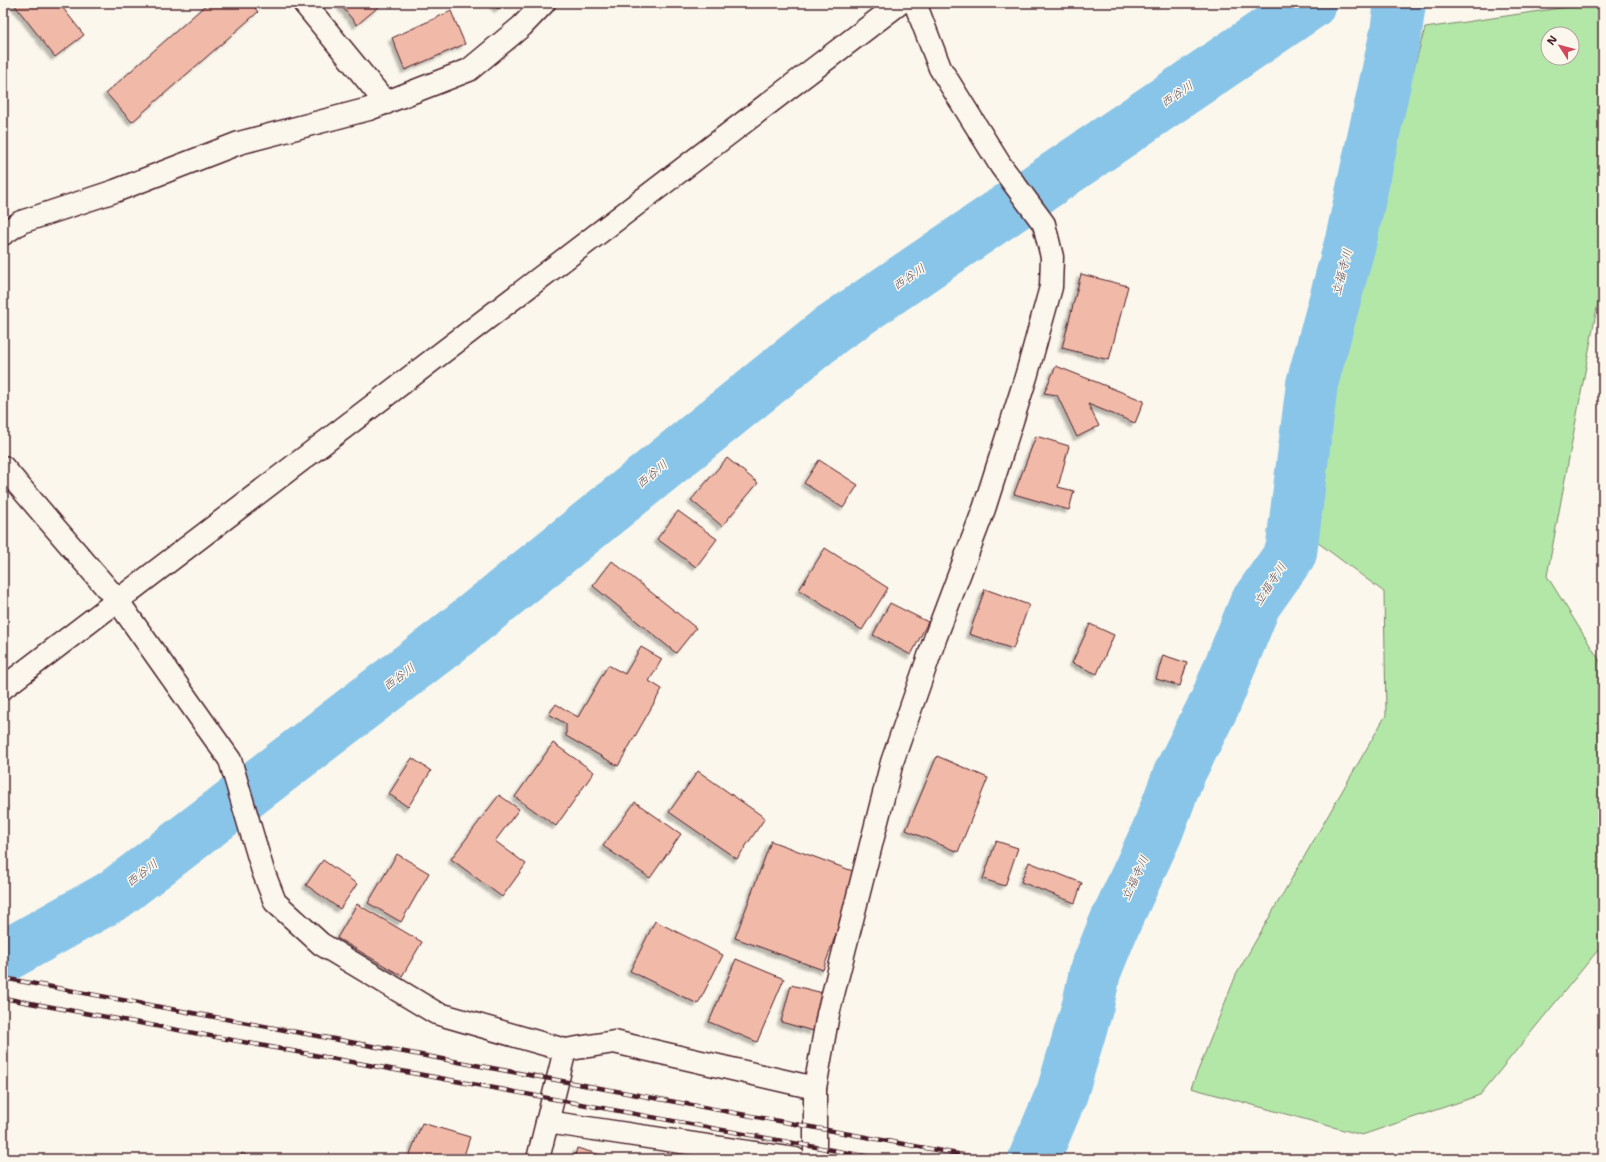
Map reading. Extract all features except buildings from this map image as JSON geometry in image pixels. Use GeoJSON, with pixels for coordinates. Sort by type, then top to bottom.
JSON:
{"type":"FeatureCollection","features":[{"type":"Feature","properties":{"kind":"street"},"geometry":{"type":"LineString","coordinates":[[304,3],[386,103]]}},
{"type":"Feature","properties":{"kind":"street"},"geometry":{"type":"LineString","coordinates":[[3,234],[21,222],[115,191],[239,144],[369,109],[469,70],[522,26],[544,3]]}},
{"type":"Feature","properties":{"kind":"street"},"geometry":{"type":"LineString","coordinates":[[3,688],[900,3]]}},
{"type":"Feature","properties":{"kind":"street"},"geometry":{"type":"LineString","coordinates":[[814,1159],[816,1088],[828,1014],[892,762],[936,636],[984,509],[1026,377],[1051,287],[1052,257],[1044,224],[1001,166],[940,68],[915,3]]}},
{"type":"Feature","properties":{"kind":"street"},"geometry":{"type":"LineString","coordinates":[[3,467],[117,600],[230,760],[263,871],[275,902],[321,944],[436,1013],[565,1050],[614,1042],[816,1088]]}},
{"type":"Feature","properties":{"kind":"street"},"geometry":{"type":"LineString","coordinates":[[538,1159],[565,1050]]}},
{"type":"Feature","properties":{"kind":"street"},"geometry":{"type":"LineString","coordinates":[[547,1122],[795,1159]]}},
{"type":"Feature","properties":{"kind":"green space"},"geometry":{"type":"Polygon","coordinates":[[[1594,3],[1603,3],[1603,290],[1600,291],[1547,576],[1603,666],[1603,944],[1480,1095],[1362,1135],[1191,1088],[1236,975],[1386,715],[1384,592],[1297,527],[1327,376],[1347,316],[1425,28],[1594,3]]]}},
{"type":"Feature","properties":{"kind":"waterway","name":"西谷川"},"geometry":{"type":"LineString","coordinates":[[3,957],[114,895],[446,641],[832,329],[1311,3]]}},
{"type":"Feature","properties":{"kind":"waterway","name":"立福寺川"},"geometry":{"type":"LineString","coordinates":[[1034,1159],[1062,1093],[1088,1005],[1095,972],[1114,925],[1157,832],[1179,774],[1215,703],[1255,604],[1291,553],[1312,384],[1351,240],[1396,32],[1400,3]]}},
{"type":"Feature","properties":{"kind":"railway"},"geometry":{"type":"LineString","coordinates":[[3,978],[985,1159]]}},
{"type":"Feature","properties":{"kind":"railway"},"geometry":{"type":"LineString","coordinates":[[3,998],[881,1159]]}}]}
